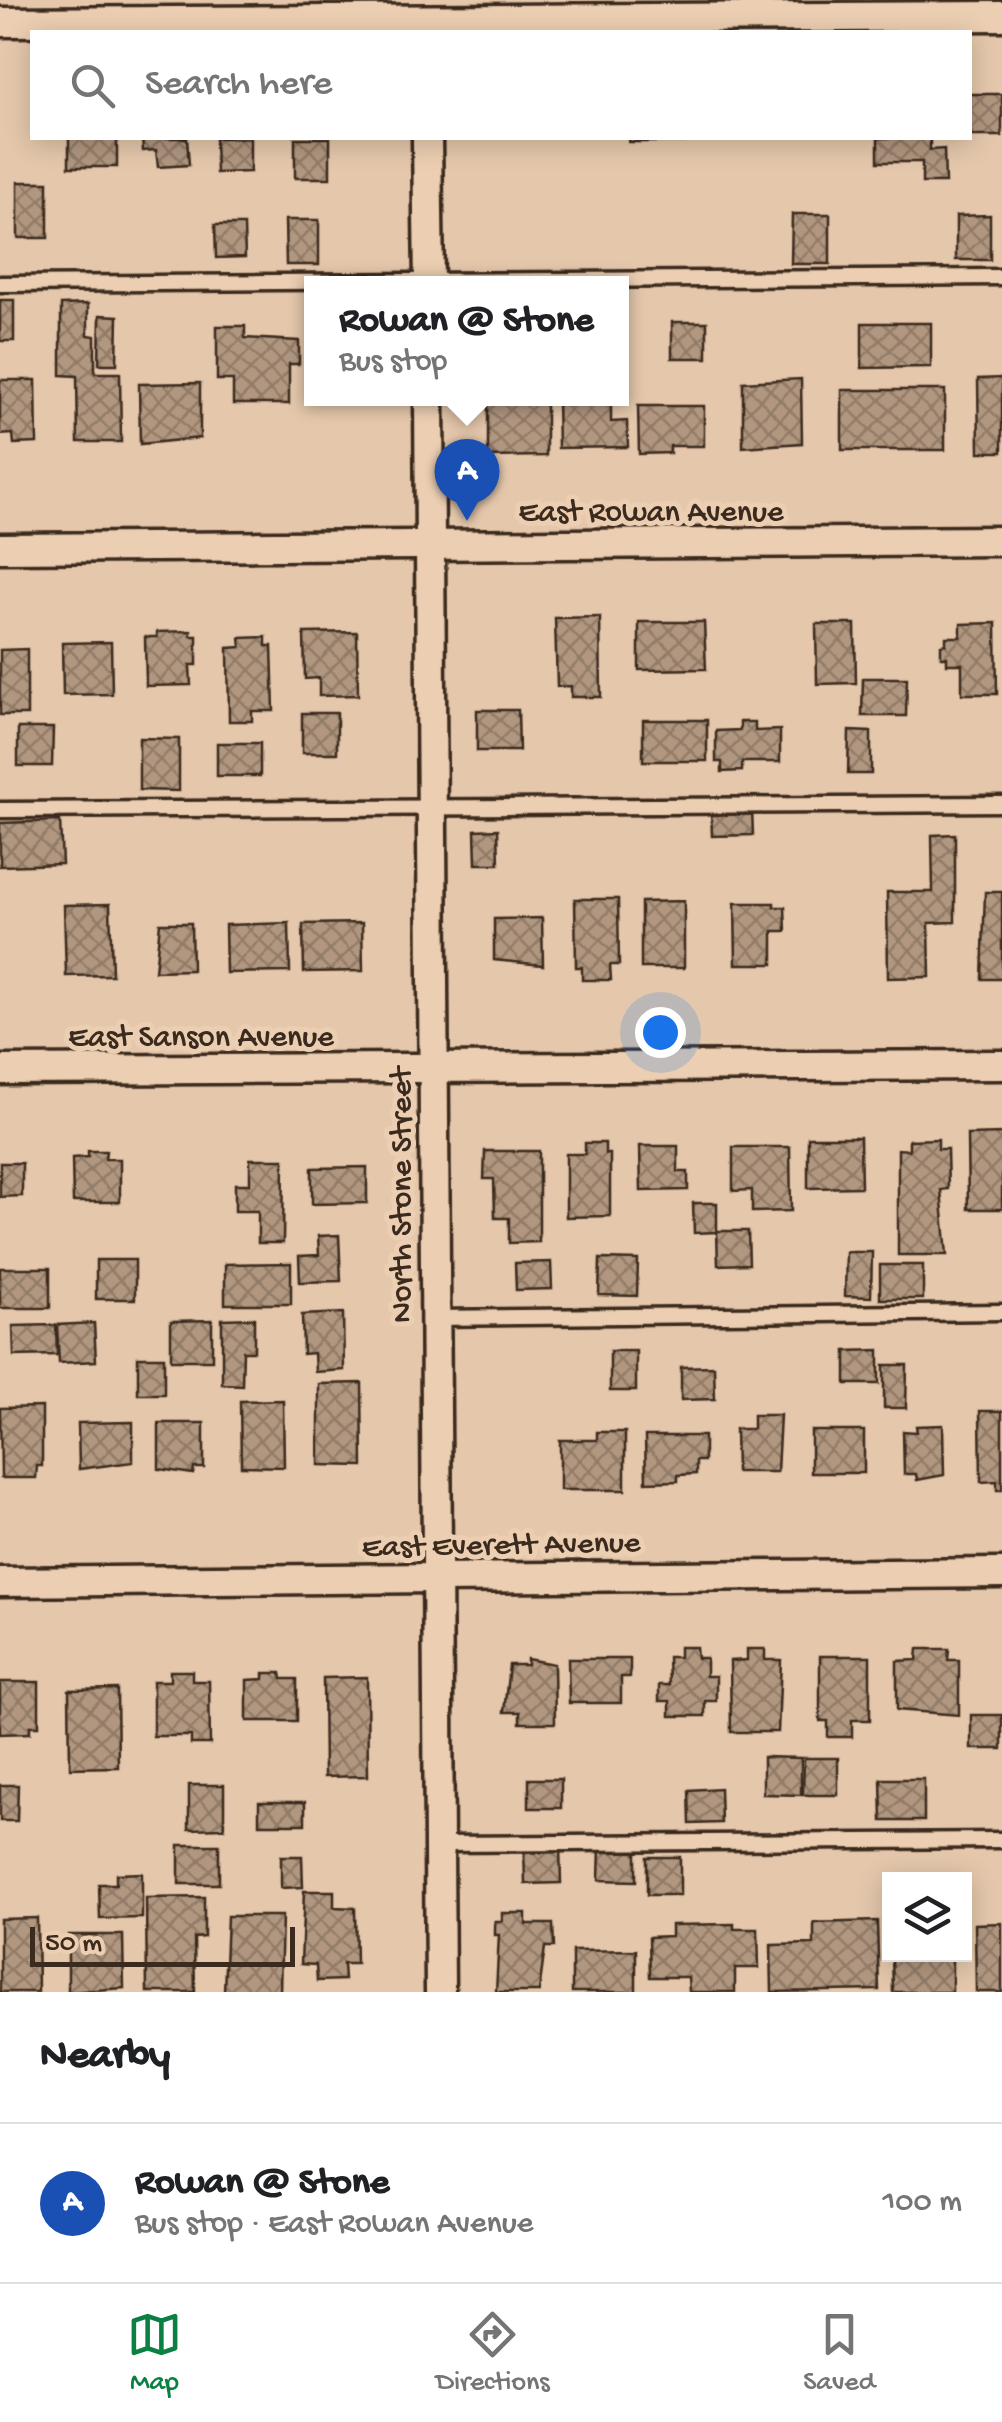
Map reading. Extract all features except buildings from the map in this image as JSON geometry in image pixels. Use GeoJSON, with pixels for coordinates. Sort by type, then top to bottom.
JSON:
{"type":"FeatureCollection","features":[{"type":"Feature","properties":{"kind":"street"},"geometry":{"type":"LineString","coordinates":[[0,22],[1002,16]]}},
{"type":"Feature","properties":{"kind":"street"},"geometry":{"type":"LineString","coordinates":[[427,140],[429,276]]}},
{"type":"Feature","properties":{"kind":"street","name":"North Stone Street"},"geometry":{"type":"LineString","coordinates":[[429,406],[440,1992]]}},
{"type":"Feature","properties":{"kind":"street","name":"East Rowan Avenue"},"geometry":{"type":"LineString","coordinates":[[0,548],[1002,541]]}},
{"type":"Feature","properties":{"kind":"street","name":"East Sanson Avenue"},"geometry":{"type":"LineString","coordinates":[[0,1070],[1002,1065]]}},
{"type":"Feature","properties":{"kind":"street","name":"East Everett Avenue"},"geometry":{"type":"LineString","coordinates":[[0,1582],[1002,1573]]}},
{"type":"Feature","properties":{"kind":"lane"},"geometry":{"type":"LineString","coordinates":[[629,281],[1002,278]]}},
{"type":"Feature","properties":{"kind":"lane"},"geometry":{"type":"LineString","coordinates":[[0,284],[304,283]]}},
{"type":"Feature","properties":{"kind":"lane"},"geometry":{"type":"LineString","coordinates":[[0,810],[1002,804]]}},
{"type":"Feature","properties":{"kind":"lane"},"geometry":{"type":"LineString","coordinates":[[434,1318],[1002,1312]]}},
{"type":"Feature","properties":{"kind":"lane"},"geometry":{"type":"LineString","coordinates":[[439,1844],[1002,1840]]}},
{"type":"Feature","properties":{"kind":"place","name":"Rowan @ Stone"},"geometry":{"type":"Point","coordinates":[467,521]}}]}
